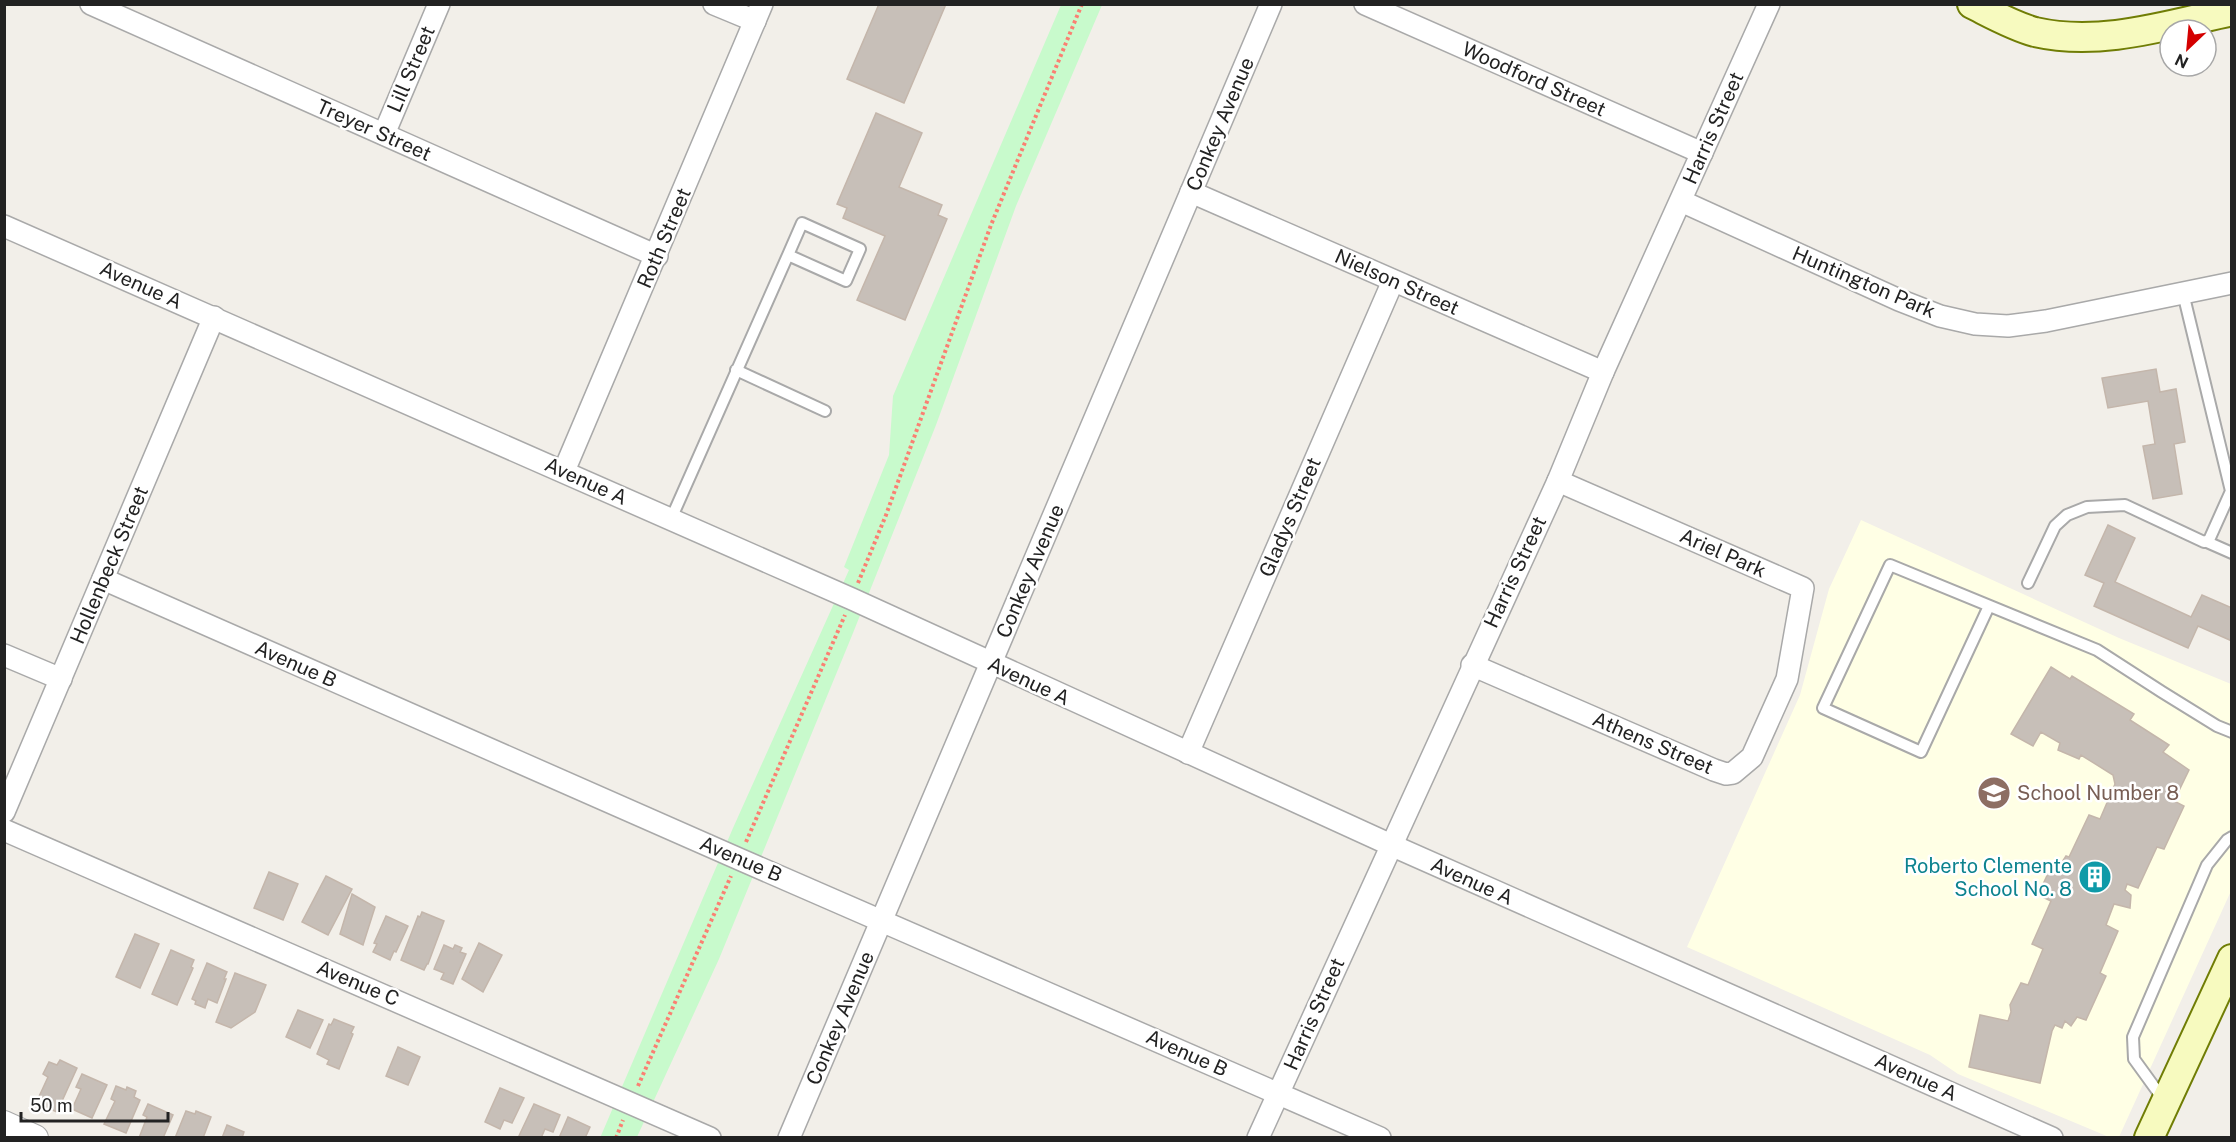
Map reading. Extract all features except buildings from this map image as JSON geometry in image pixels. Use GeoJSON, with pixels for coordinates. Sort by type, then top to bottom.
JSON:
{"type":"FeatureCollection","features":[{"type":"Feature","properties":{"kind":"main road"},"geometry":{"type":"LineString","coordinates":[[1972,4],[2012,24],[2033,31],[2079,38],[2110,36],[2174,14],[2232,11]]}},
{"type":"Feature","properties":{"kind":"main road"},"geometry":{"type":"LineString","coordinates":[[2149,1137],[2232,959]]}},
{"type":"Feature","properties":{"kind":"street","name":"Treyer Street"},"geometry":{"type":"LineString","coordinates":[[91,4],[657,256]]}},
{"type":"Feature","properties":{"kind":"street","name":"Lill Street"},"geometry":{"type":"LineString","coordinates":[[384,134],[439,4]]}},
{"type":"Feature","properties":{"kind":"street"},"geometry":{"type":"LineString","coordinates":[[714,4],[759,13]]}},
{"type":"Feature","properties":{"kind":"street","name":"Conkey Avenue"},"geometry":{"type":"LineString","coordinates":[[789,1137],[1271,4]]}},
{"type":"Feature","properties":{"kind":"street","name":"Woodford Street"},"geometry":{"type":"LineString","coordinates":[[1365,4],[1702,153]]}},
{"type":"Feature","properties":{"kind":"street","name":"Harris Street"},"geometry":{"type":"LineString","coordinates":[[1258,1137],[1558,481],[1603,372],[1769,4]]}},
{"type":"Feature","properties":{"kind":"street","name":"Roth Street"},"geometry":{"type":"LineString","coordinates":[[564,471],[759,13]]}},
{"type":"Feature","properties":{"kind":"street","name":"Nielson Street"},"geometry":{"type":"LineString","coordinates":[[1191,192],[1603,372]]}},
{"type":"Feature","properties":{"kind":"street","name":"Huntington Park"},"geometry":{"type":"LineString","coordinates":[[1681,201],[1899,300],[1940,316],[1975,324],[2008,326],[2046,321],[2232,283]]}},
{"type":"Feature","properties":{"kind":"street","name":"Avenue A"},"geometry":{"type":"LineString","coordinates":[[4,226],[852,599],[1390,845],[2052,1137]]}},
{"type":"Feature","properties":{"kind":"street","name":"Gladys Street"},"geometry":{"type":"LineString","coordinates":[[1188,753],[1393,281]]}},
{"type":"Feature","properties":{"kind":"street","name":"Hollenbeck Street"},"geometry":{"type":"LineString","coordinates":[[4,813],[214,317]]}},
{"type":"Feature","properties":{"kind":"street","name":"Ariel Park"},"geometry":{"type":"LineString","coordinates":[[1558,481],[1803,588],[1787,679]]}},
{"type":"Feature","properties":{"kind":"street","name":"Avenue B"},"geometry":{"type":"LineString","coordinates":[[103,579],[739,859],[1380,1137]]}},
{"type":"Feature","properties":{"kind":"street"},"geometry":{"type":"LineString","coordinates":[[4,655],[61,679]]}},
{"type":"Feature","properties":{"kind":"street","name":"Athens Street"},"geometry":{"type":"LineString","coordinates":[[1472,665],[1726,774],[1733,773],[1752,757],[1787,679]]}},
{"type":"Feature","properties":{"kind":"street","name":"Avenue C"},"geometry":{"type":"LineString","coordinates":[[4,830],[710,1137]]}},
{"type":"Feature","properties":{"kind":"street"},"geometry":{"type":"LineString","coordinates":[[4,1124],[34,1137]]}},
{"type":"Feature","properties":{"kind":"lane"},"geometry":{"type":"LineString","coordinates":[[671,519],[802,223],[860,249],[846,281],[788,255]]}},
{"type":"Feature","properties":{"kind":"lane"},"geometry":{"type":"LineString","coordinates":[[2183,293],[2231,491],[2207,542]]}},
{"type":"Feature","properties":{"kind":"lane"},"geometry":{"type":"LineString","coordinates":[[736,370],[825,411]]}},
{"type":"Feature","properties":{"kind":"lane"},"geometry":{"type":"LineString","coordinates":[[2028,583],[2055,526],[2067,515],[2087,507],[2125,505],[2232,553]]}},
{"type":"Feature","properties":{"kind":"lane"},"geometry":{"type":"LineString","coordinates":[[1989,606],[1921,752],[1823,708],[1890,565],[2097,650],[2217,726],[2232,732]]}},
{"type":"Feature","properties":{"kind":"lane"},"geometry":{"type":"LineString","coordinates":[[2166,1102],[2134,1059],[2133,1037],[2207,865],[2232,837]]}},
{"type":"Feature","properties":{"kind":"path"},"geometry":{"type":"LineString","coordinates":[[636,1091],[852,599],[886,515],[994,217],[1082,4]]}},
{"type":"Feature","properties":{"kind":"path"},"geometry":{"type":"LineString","coordinates":[[616,1137],[625,1116]]}},
{"type":"Feature","properties":{"kind":"shaded area","name":"School Number 8"},"geometry":{"type":"Polygon","coordinates":[[[1861,520],[2119,638],[2231,684],[2231,891],[2119,1137],[2109,1137],[1958,1074],[1930,1055],[1687,947],[1800,695],[1829,589],[1861,520]]]}},
{"type":"Feature","properties":{"kind":"green space"},"geometry":{"type":"Polygon","coordinates":[[[1061,5],[1102,5],[1016,206],[936,425],[853,633],[719,959],[637,1137],[600,1138],[733,828],[849,570],[844,567],[889,455],[893,396],[1061,5]]]}},
{"type":"Feature","properties":{"kind":"place","name":"School Number 8"},"geometry":{"type":"Point","coordinates":[1994,793]}},
{"type":"Feature","properties":{"kind":"place","name":"Roberto Clemente School No. 8"},"geometry":{"type":"Point","coordinates":[2095,877]}}]}
